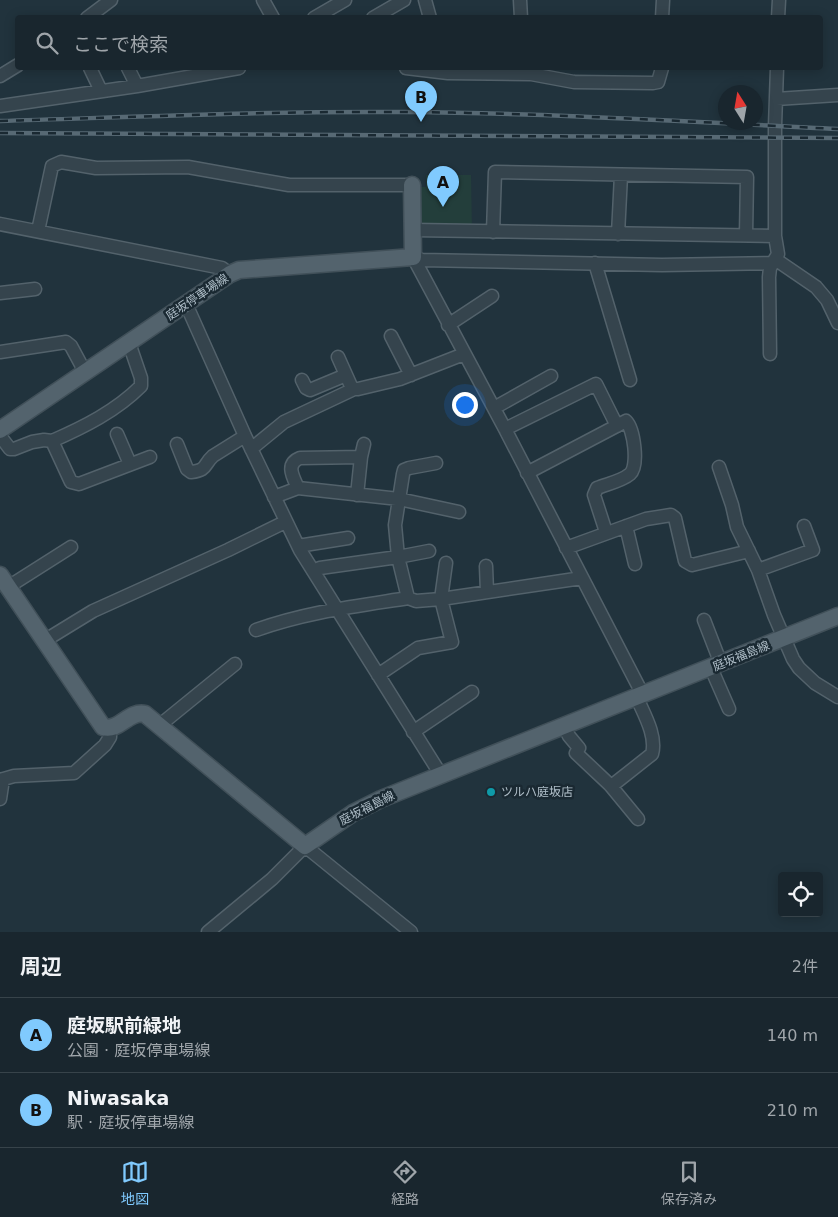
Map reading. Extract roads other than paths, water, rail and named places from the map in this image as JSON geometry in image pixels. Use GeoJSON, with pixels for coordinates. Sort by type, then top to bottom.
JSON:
{"type":"FeatureCollection","features":[{"type":"Feature","properties":{"kind":"main road"},"geometry":{"type":"LineString","coordinates":[[412,184],[413,257]]}},
{"type":"Feature","properties":{"kind":"main road","name":"庭坂停車場線"},"geometry":{"type":"LineString","coordinates":[[0,430],[230,274],[239,270],[413,257]]}},
{"type":"Feature","properties":{"kind":"main road"},"geometry":{"type":"LineString","coordinates":[[4,581],[99,723],[105,728],[110,728],[136,714],[145,714],[305,846]]}},
{"type":"Feature","properties":{"kind":"main road","name":"庭坂福島線"},"geometry":{"type":"LineString","coordinates":[[305,846],[353,813],[441,775],[640,697],[838,616]]}},
{"type":"Feature","properties":{"kind":"street"},"geometry":{"type":"LineString","coordinates":[[91,15],[111,0]]}},
{"type":"Feature","properties":{"kind":"street"},"geometry":{"type":"LineString","coordinates":[[263,0],[270,15]]}},
{"type":"Feature","properties":{"kind":"street"},"geometry":{"type":"LineString","coordinates":[[319,15],[346,0]]}},
{"type":"Feature","properties":{"kind":"street"},"geometry":{"type":"LineString","coordinates":[[378,15],[404,0]]}},
{"type":"Feature","properties":{"kind":"street"},"geometry":{"type":"LineString","coordinates":[[425,0],[429,15]]}},
{"type":"Feature","properties":{"kind":"street"},"geometry":{"type":"LineString","coordinates":[[520,0],[521,15]]}},
{"type":"Feature","properties":{"kind":"street"},"geometry":{"type":"LineString","coordinates":[[662,15],[663,0]]}},
{"type":"Feature","properties":{"kind":"street"},"geometry":{"type":"LineString","coordinates":[[778,15],[779,0]]}},
{"type":"Feature","properties":{"kind":"street"},"geometry":{"type":"LineString","coordinates":[[0,76],[15,67]]}},
{"type":"Feature","properties":{"kind":"street"},"geometry":{"type":"LineString","coordinates":[[91,70],[101,91]]}},
{"type":"Feature","properties":{"kind":"street"},"geometry":{"type":"LineString","coordinates":[[129,70],[137,86]]}},
{"type":"Feature","properties":{"kind":"street"},"geometry":{"type":"LineString","coordinates":[[0,106],[137,86],[228,70]]}},
{"type":"Feature","properties":{"kind":"street"},"geometry":{"type":"LineString","coordinates":[[447,70],[531,74],[574,82],[653,83],[658,82],[660,79],[662,70]]}},
{"type":"Feature","properties":{"kind":"street"},"geometry":{"type":"LineString","coordinates":[[770,354],[770,277],[778,254],[776,236],[775,126],[777,70]]}},
{"type":"Feature","properties":{"kind":"street"},"geometry":{"type":"LineString","coordinates":[[776,99],[838,94]]}},
{"type":"Feature","properties":{"kind":"street"},"geometry":{"type":"LineString","coordinates":[[38,231],[52,166],[61,162],[96,168],[188,167],[290,185],[412,184]]}},
{"type":"Feature","properties":{"kind":"street"},"geometry":{"type":"LineString","coordinates":[[493,232],[495,172],[747,177],[746,235]]}},
{"type":"Feature","properties":{"kind":"street"},"geometry":{"type":"LineString","coordinates":[[618,234],[620,175]]}},
{"type":"Feature","properties":{"kind":"street"},"geometry":{"type":"LineString","coordinates":[[0,224],[222,268],[230,274]]}},
{"type":"Feature","properties":{"kind":"street"},"geometry":{"type":"LineString","coordinates":[[413,230],[776,236]]}},
{"type":"Feature","properties":{"kind":"street"},"geometry":{"type":"LineString","coordinates":[[413,257],[422,260],[595,263],[774,261],[816,286],[827,300],[838,324]]}},
{"type":"Feature","properties":{"kind":"street"},"geometry":{"type":"LineString","coordinates":[[413,257],[528,472],[640,697],[653,742],[652,754],[614,784],[610,785]]}},
{"type":"Feature","properties":{"kind":"street"},"geometry":{"type":"LineString","coordinates":[[595,263],[630,380]]}},
{"type":"Feature","properties":{"kind":"street"},"geometry":{"type":"LineString","coordinates":[[0,293],[35,288]]}},
{"type":"Feature","properties":{"kind":"street"},"geometry":{"type":"LineString","coordinates":[[448,325],[492,296]]}},
{"type":"Feature","properties":{"kind":"street"},"geometry":{"type":"LineString","coordinates":[[186,304],[285,522],[313,571],[441,775]]}},
{"type":"Feature","properties":{"kind":"street"},"geometry":{"type":"LineString","coordinates":[[391,336],[411,375]]}},
{"type":"Feature","properties":{"kind":"street"},"geometry":{"type":"LineString","coordinates":[[0,352],[66,342],[71,346],[85,372]]}},
{"type":"Feature","properties":{"kind":"street"},"geometry":{"type":"LineString","coordinates":[[0,436],[10,448],[14,449],[32,442],[52,441],[97,419],[130,396],[141,386],[141,378],[129,343]]}},
{"type":"Feature","properties":{"kind":"street"},"geometry":{"type":"LineString","coordinates":[[251,449],[284,422],[354,389],[384,384],[464,354]]}},
{"type":"Feature","properties":{"kind":"street"},"geometry":{"type":"LineString","coordinates":[[338,357],[354,389]]}},
{"type":"Feature","properties":{"kind":"street"},"geometry":{"type":"LineString","coordinates":[[302,380],[306,388],[310,390],[346,375]]}},
{"type":"Feature","properties":{"kind":"street"},"geometry":{"type":"LineString","coordinates":[[494,408],[551,376]]}},
{"type":"Feature","properties":{"kind":"street"},"geometry":{"type":"LineString","coordinates":[[505,429],[596,384],[617,426]]}},
{"type":"Feature","properties":{"kind":"street"},"geometry":{"type":"LineString","coordinates":[[528,472],[626,421],[630,425],[634,442],[634,470],[628,476],[597,488],[594,495],[606,532]]}},
{"type":"Feature","properties":{"kind":"street"},"geometry":{"type":"LineString","coordinates":[[116,434],[130,464]]}},
{"type":"Feature","properties":{"kind":"street"},"geometry":{"type":"LineString","coordinates":[[176,444],[187,469],[191,472],[199,471],[214,456],[245,436]]}},
{"type":"Feature","properties":{"kind":"street"},"geometry":{"type":"LineString","coordinates":[[52,441],[71,482],[79,484],[150,457]]}},
{"type":"Feature","properties":{"kind":"street"},"geometry":{"type":"LineString","coordinates":[[298,488],[291,469],[295,460],[362,450],[358,495]]}},
{"type":"Feature","properties":{"kind":"street"},"geometry":{"type":"LineString","coordinates":[[408,598],[398,557],[395,525],[404,470],[436,463]]}},
{"type":"Feature","properties":{"kind":"street"},"geometry":{"type":"LineString","coordinates":[[719,467],[732,504],[737,528],[758,570],[766,596],[793,659],[799,668],[815,683],[838,697]]}},
{"type":"Feature","properties":{"kind":"street"},"geometry":{"type":"LineString","coordinates":[[274,497],[298,488],[399,499],[459,512]]}},
{"type":"Feature","properties":{"kind":"street"},"geometry":{"type":"LineString","coordinates":[[566,548],[646,519],[671,515],[674,518],[685,561],[692,565],[748,551]]}},
{"type":"Feature","properties":{"kind":"street"},"geometry":{"type":"LineString","coordinates":[[44,641],[93,611],[285,522]]}},
{"type":"Feature","properties":{"kind":"street"},"geometry":{"type":"LineString","coordinates":[[626,526],[635,564]]}},
{"type":"Feature","properties":{"kind":"street"},"geometry":{"type":"LineString","coordinates":[[758,570],[812,550],[804,526]]}},
{"type":"Feature","properties":{"kind":"street"},"geometry":{"type":"LineString","coordinates":[[298,546],[348,538]]}},
{"type":"Feature","properties":{"kind":"street"},"geometry":{"type":"LineString","coordinates":[[4,581],[71,547]]}},
{"type":"Feature","properties":{"kind":"street"},"geometry":{"type":"LineString","coordinates":[[313,571],[320,568],[398,557],[429,550]]}},
{"type":"Feature","properties":{"kind":"street"},"geometry":{"type":"LineString","coordinates":[[378,675],[418,648],[452,642],[441,599],[446,563]]}},
{"type":"Feature","properties":{"kind":"street"},"geometry":{"type":"LineString","coordinates":[[486,566],[487,592]]}},
{"type":"Feature","properties":{"kind":"street"},"geometry":{"type":"LineString","coordinates":[[256,630],[280,621],[337,609],[408,598],[416,601],[441,599],[582,578]]}},
{"type":"Feature","properties":{"kind":"street"},"geometry":{"type":"LineString","coordinates":[[704,620],[729,709]]}},
{"type":"Feature","properties":{"kind":"street"},"geometry":{"type":"LineString","coordinates":[[160,726],[236,664]]}},
{"type":"Feature","properties":{"kind":"street"},"geometry":{"type":"LineString","coordinates":[[413,732],[472,692]]}},
{"type":"Feature","properties":{"kind":"street"},"geometry":{"type":"LineString","coordinates":[[564,726],[569,736],[579,748],[576,753],[610,785],[638,819]]}},
{"type":"Feature","properties":{"kind":"street"},"geometry":{"type":"LineString","coordinates":[[0,799],[1,779],[14,776],[74,773],[105,745],[110,737],[110,728]]}},
{"type":"Feature","properties":{"kind":"street"},"geometry":{"type":"LineString","coordinates":[[208,932],[272,879],[305,846],[411,932]]}},
{"type":"Feature","properties":{"kind":"railway"},"geometry":{"type":"LineString","coordinates":[[0,121],[253,113],[404,112],[567,116],[838,129]]}},
{"type":"Feature","properties":{"kind":"railway"},"geometry":{"type":"LineString","coordinates":[[0,133],[838,138]]}},
{"type":"Feature","properties":{"kind":"place","name":"Niwasaka"},"geometry":{"type":"Point","coordinates":[421,122]}},
{"type":"Feature","properties":{"kind":"place","name":"庭坂駅前緑地"},"geometry":{"type":"Point","coordinates":[443,207]}},
{"type":"Feature","properties":{"kind":"place","name":"ツルハ庭坂店"},"geometry":{"type":"Point","coordinates":[491,792]}}]}
